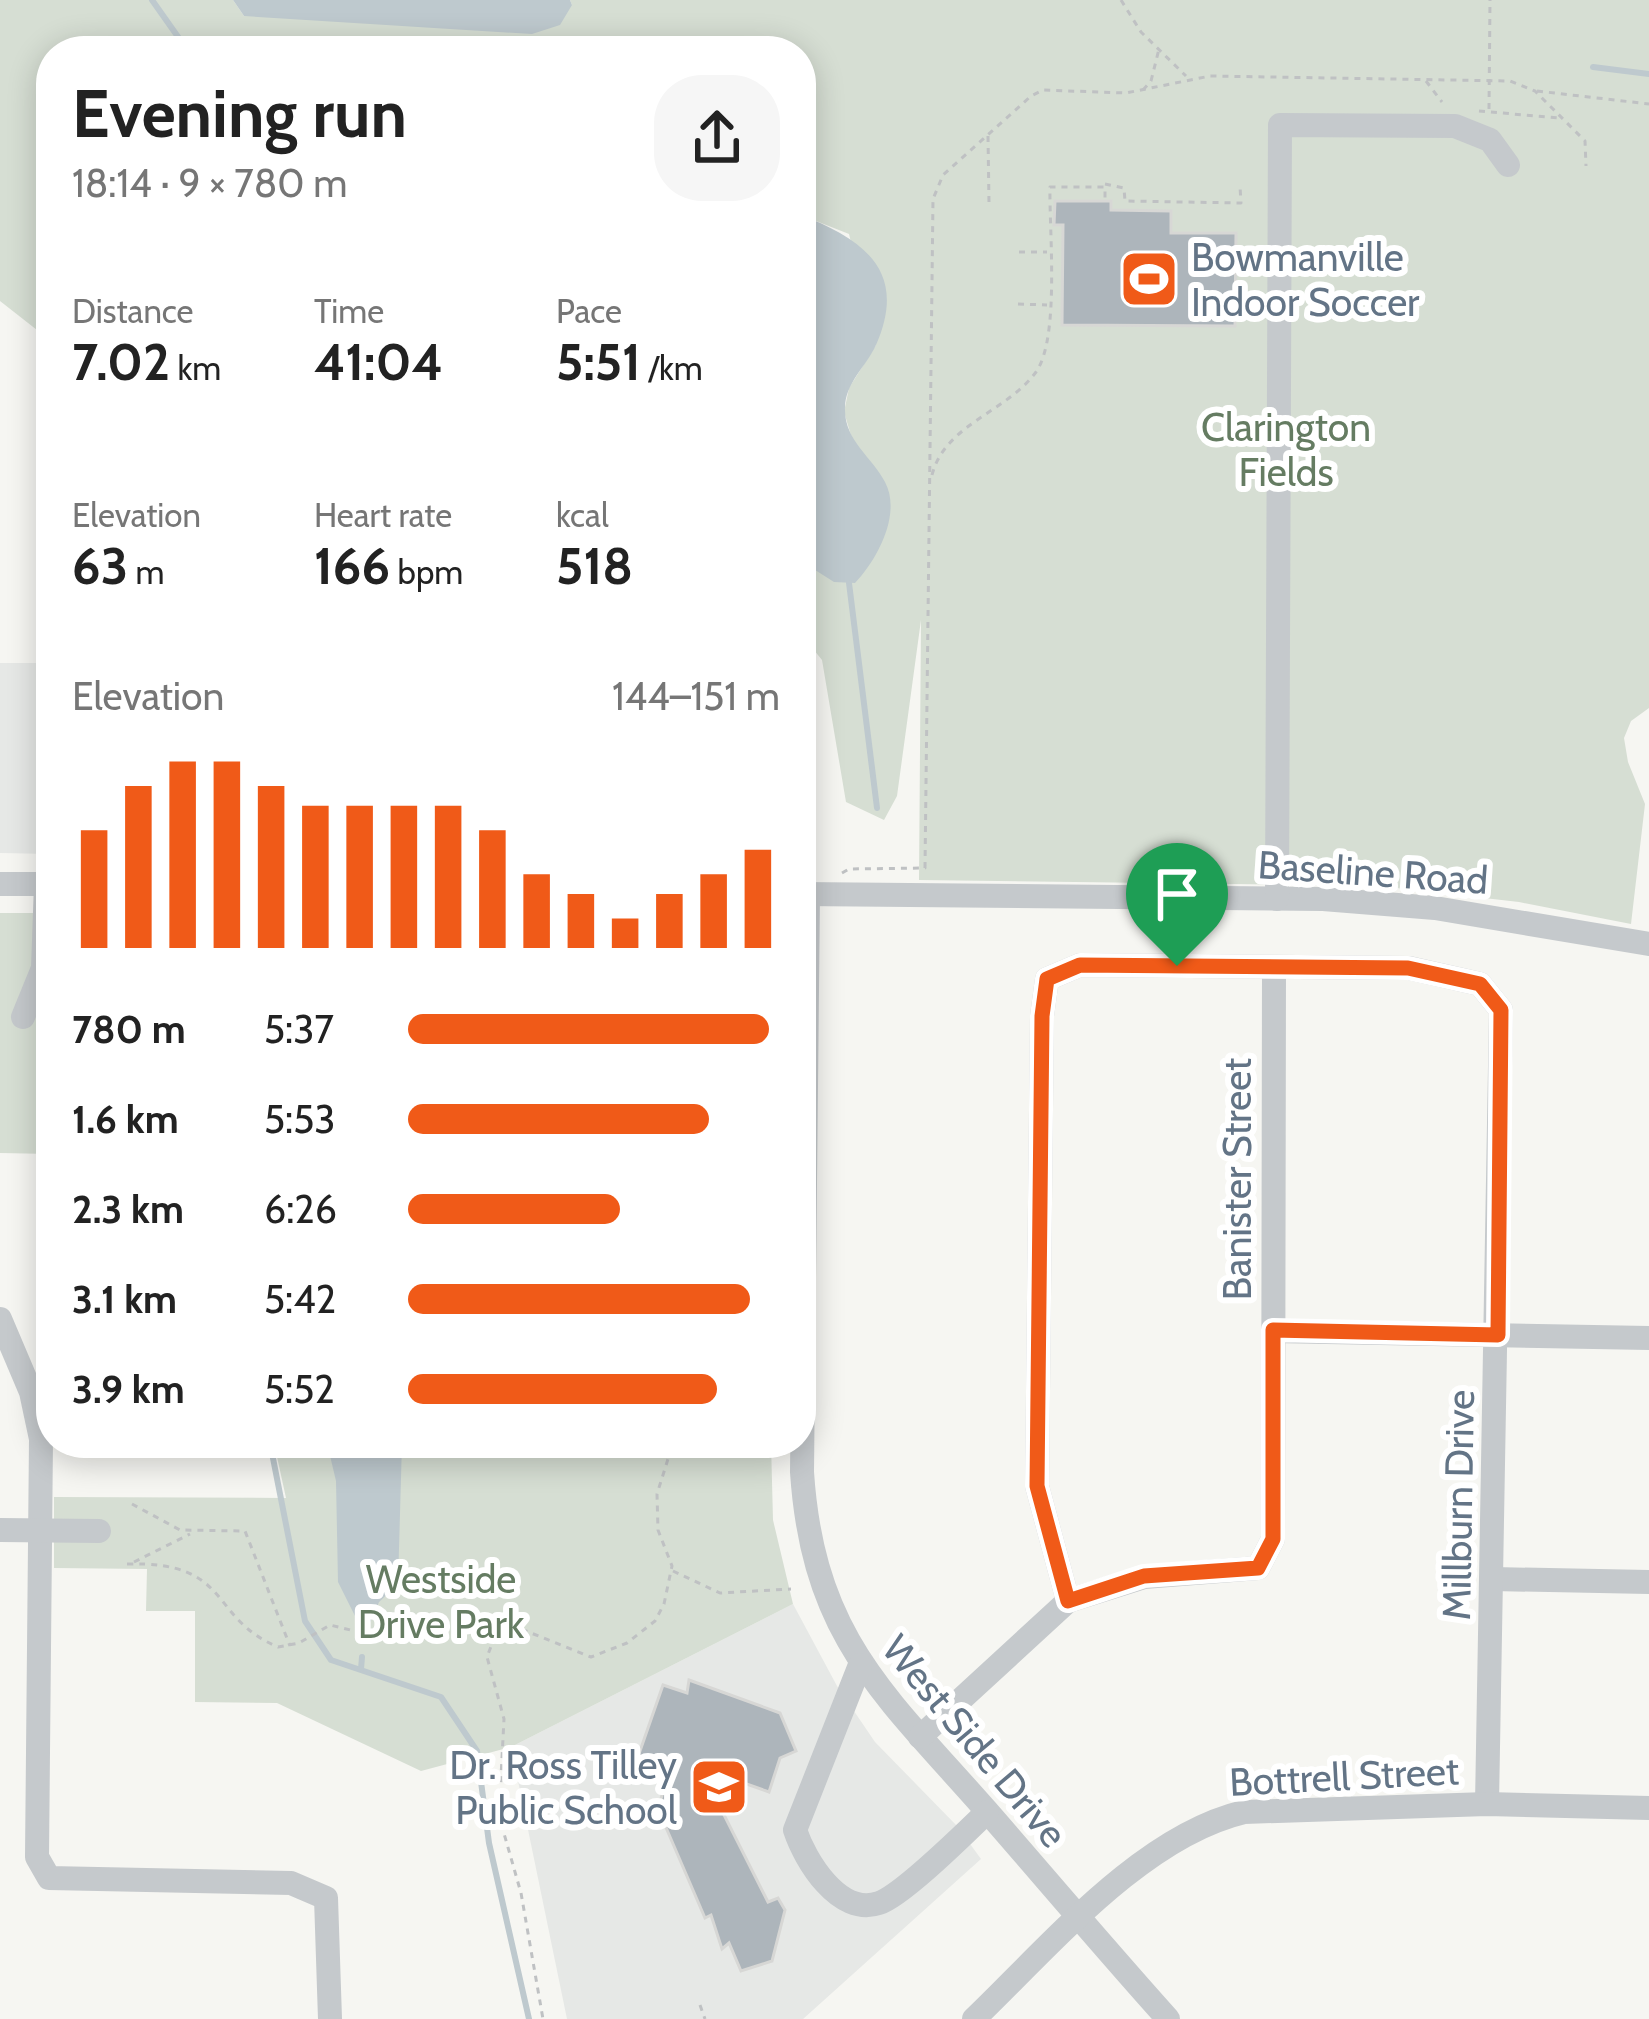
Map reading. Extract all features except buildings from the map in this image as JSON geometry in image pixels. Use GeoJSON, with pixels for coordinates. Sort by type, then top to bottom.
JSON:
{"type":"FeatureCollection","features":[{"type":"Feature","properties":{"kind":"street"},"geometry":{"type":"LineString","coordinates":[[1277,899],[1280,125],[1455,125],[1490,140],[1508,165]]}},
{"type":"Feature","properties":{"kind":"street"},"geometry":{"type":"LineString","coordinates":[[0,884],[36,884]]}},
{"type":"Feature","properties":{"kind":"street","name":"Baseline Road"},"geometry":{"type":"LineString","coordinates":[[816,894],[1277,899],[1435,908],[1649,944]]}},
{"type":"Feature","properties":{"kind":"street","name":"Millburn Drive"},"geometry":{"type":"LineString","coordinates":[[1068,1601],[1037,1486],[1042,1016],[1047,979],[1080,965],[1408,968],[1480,984],[1501,1010],[1487,1804]]}},
{"type":"Feature","properties":{"kind":"street","name":"Banister Street"},"geometry":{"type":"LineString","coordinates":[[920,1738],[1068,1601],[1144,1576],[1258,1568],[1273,1539],[1274,968]]}},
{"type":"Feature","properties":{"kind":"street"},"geometry":{"type":"LineString","coordinates":[[23,1017],[36,985]]}},
{"type":"Feature","properties":{"kind":"street"},"geometry":{"type":"LineString","coordinates":[[0,1319],[36,1416]]}},
{"type":"Feature","properties":{"kind":"street"},"geometry":{"type":"LineString","coordinates":[[1273,1330],[1649,1338]]}},
{"type":"Feature","properties":{"kind":"street"},"geometry":{"type":"LineString","coordinates":[[41,1458],[37,1858],[49,1878],[291,1883],[326,1898],[330,2019]]}},
{"type":"Feature","properties":{"kind":"street","name":"West Side Drive"},"geometry":{"type":"LineString","coordinates":[[804,1458],[804,1502],[823,1591],[860,1665],[1168,2019]]}},
{"type":"Feature","properties":{"kind":"street"},"geometry":{"type":"LineString","coordinates":[[0,1530],[99,1532]]}},
{"type":"Feature","properties":{"kind":"street"},"geometry":{"type":"LineString","coordinates":[[1493,1579],[1649,1582]]}},
{"type":"Feature","properties":{"kind":"street"},"geometry":{"type":"LineString","coordinates":[[860,1665],[795,1829],[801,1847],[835,1892],[856,1904],[880,1903],[988,1812]]}},
{"type":"Feature","properties":{"kind":"street","name":"Bottrell Street"},"geometry":{"type":"LineString","coordinates":[[974,2019],[1077,1919],[1205,1821],[1244,1812],[1487,1804],[1649,1808]]}},
{"type":"Feature","properties":{"kind":"path"},"geometry":{"type":"LineString","coordinates":[[1121,0],[1189,78]]}},
{"type":"Feature","properties":{"kind":"path"},"geometry":{"type":"LineString","coordinates":[[1489,111],[1490,0]]}},
{"type":"Feature","properties":{"kind":"path"},"geometry":{"type":"LineString","coordinates":[[1142,92],[1151,81],[1159,49]]}},
{"type":"Feature","properties":{"kind":"path"},"geometry":{"type":"LineString","coordinates":[[840,880],[849,868],[925,868],[933,199],[943,175],[1043,90],[1142,92],[1189,78],[1490,80],[1510,81],[1535,91],[1649,104]]}},
{"type":"Feature","properties":{"kind":"path"},"geometry":{"type":"LineString","coordinates":[[1425,80],[1447,107]]}},
{"type":"Feature","properties":{"kind":"path"},"geometry":{"type":"LineString","coordinates":[[1535,91],[1586,141],[1586,166]]}},
{"type":"Feature","properties":{"kind":"path"},"geometry":{"type":"LineString","coordinates":[[1104,92],[1104,101]]}},
{"type":"Feature","properties":{"kind":"path"},"geometry":{"type":"LineString","coordinates":[[1471,110],[1561,118]]}},
{"type":"Feature","properties":{"kind":"path"},"geometry":{"type":"LineString","coordinates":[[988,134],[989,203]]}},
{"type":"Feature","properties":{"kind":"path"},"geometry":{"type":"LineString","coordinates":[[1105,186],[1105,201]]}},
{"type":"Feature","properties":{"kind":"path"},"geometry":{"type":"LineString","coordinates":[[930,484],[941,452],[1037,371],[1047,339],[1049,187],[1124,188],[1125,201],[1241,203],[1240,186]]}},
{"type":"Feature","properties":{"kind":"path"},"geometry":{"type":"LineString","coordinates":[[1019,252],[1049,252]]}},
{"type":"Feature","properties":{"kind":"path"},"geometry":{"type":"LineString","coordinates":[[1018,304],[1048,305]]}},
{"type":"Feature","properties":{"kind":"path"},"geometry":{"type":"LineString","coordinates":[[290,1646],[244,1531],[207,1528],[127,1564],[178,1566],[203,1579],[267,1642],[290,1646],[322,1628],[371,1635],[475,1631],[496,1636],[521,1628],[550,1637],[585,1657],[596,1657],[627,1643],[655,1621],[672,1570],[656,1513],[669,1458]]}},
{"type":"Feature","properties":{"kind":"path"},"geometry":{"type":"LineString","coordinates":[[132,1504],[151,1518],[193,1532]]}},
{"type":"Feature","properties":{"kind":"path"},"geometry":{"type":"LineString","coordinates":[[672,1570],[720,1593],[790,1589]]}},
{"type":"Feature","properties":{"kind":"path"},"geometry":{"type":"LineString","coordinates":[[496,1636],[487,1658],[504,1719],[499,1816],[520,1893],[543,2019]]}},
{"type":"Feature","properties":{"kind":"path"},"geometry":{"type":"LineString","coordinates":[[700,2005],[705,2019]]}},
{"type":"Feature","properties":{"kind":"shaded area"},"geometry":{"type":"Polygon","coordinates":[[[233,0],[570,0],[572,5],[560,25],[532,34],[244,16],[233,0]]]}},
{"type":"Feature","properties":{"kind":"shaded area"},"geometry":{"type":"Polygon","coordinates":[[[816,221],[843,235],[874,261],[887,296],[876,345],[846,401],[846,421],[885,482],[889,522],[879,549],[855,583],[834,582],[816,571],[816,221]]]}},
{"type":"Feature","properties":{"kind":"shaded area"},"geometry":{"type":"Polygon","coordinates":[[[0,663],[36,663],[36,854],[0,853],[0,663]]]}},
{"type":"Feature","properties":{"kind":"shaded area"},"geometry":{"type":"Polygon","coordinates":[[[331,1458],[402,1458],[398,1584],[379,1602],[369,1625],[359,1624],[338,1582],[336,1481],[331,1458]]]}},
{"type":"Feature","properties":{"kind":"shaded area","name":"Dr. Ross Tilley Public School"},"geometry":{"type":"Polygon","coordinates":[[[793,1604],[837,1686],[875,1742],[957,1826],[981,1859],[803,2019],[567,2019],[511,1747],[793,1604]]]}},
{"type":"Feature","properties":{"kind":"green space","name":"Clarington Fields"},"geometry":{"type":"Polygon","coordinates":[[[0,0],[233,0],[244,16],[572,5],[570,0],[1649,0],[1649,708],[1631,721],[1624,738],[1645,804],[1631,924],[1519,902],[1379,886],[919,880],[921,620],[897,796],[884,820],[846,802],[822,660],[816,653],[816,551],[853,442],[844,412],[849,388],[876,345],[849,234],[816,221],[816,36],[36,36],[36,329],[0,301],[0,0]]]}},
{"type":"Feature","properties":{"kind":"green space"},"geometry":{"type":"Polygon","coordinates":[[[0,913],[36,913],[36,1154],[0,1153],[0,913]]]}},
{"type":"Feature","properties":{"kind":"green space","name":"Westside Drive Park"},"geometry":{"type":"Polygon","coordinates":[[[277,1458],[771,1458],[773,1520],[793,1604],[511,1747],[421,1771],[277,1703],[195,1702],[195,1611],[146,1611],[147,1569],[54,1568],[54,1497],[286,1498],[277,1458]]]}},
{"type":"Feature","properties":{"kind":"waterway"},"geometry":{"type":"LineString","coordinates":[[152,0],[177,36]]}},
{"type":"Feature","properties":{"kind":"waterway"},"geometry":{"type":"LineString","coordinates":[[1593,67],[1649,74]]}},
{"type":"Feature","properties":{"kind":"waterway"},"geometry":{"type":"LineString","coordinates":[[849,583],[877,808]]}},
{"type":"Feature","properties":{"kind":"waterway"},"geometry":{"type":"LineString","coordinates":[[273,1458],[305,1621],[331,1660],[441,1697],[477,1751],[489,1843],[529,2019]]}},
{"type":"Feature","properties":{"kind":"waterway"},"geometry":{"type":"LineString","coordinates":[[361,1669],[362,1657]]}},
{"type":"Feature","properties":{"kind":"place","name":"Bowmanville Indoor Soccer"},"geometry":{"type":"Point","coordinates":[1149,279]}},
{"type":"Feature","properties":{"kind":"place","name":"Dr. Ross Tilley Public School"},"geometry":{"type":"Point","coordinates":[719,1787]}},
{"type":"Feature","properties":{"kind":"route"},"geometry":{"type":"LineString","coordinates":[[1080,965],[1177,966],[1408,968],[1480,984],[1501,1010],[1498,1335],[1273,1330],[1273,1539],[1258,1568],[1229,1574],[1144,1576],[1068,1601],[1043,1523],[1037,1486],[1042,1016],[1047,979],[1080,965]]}}]}
